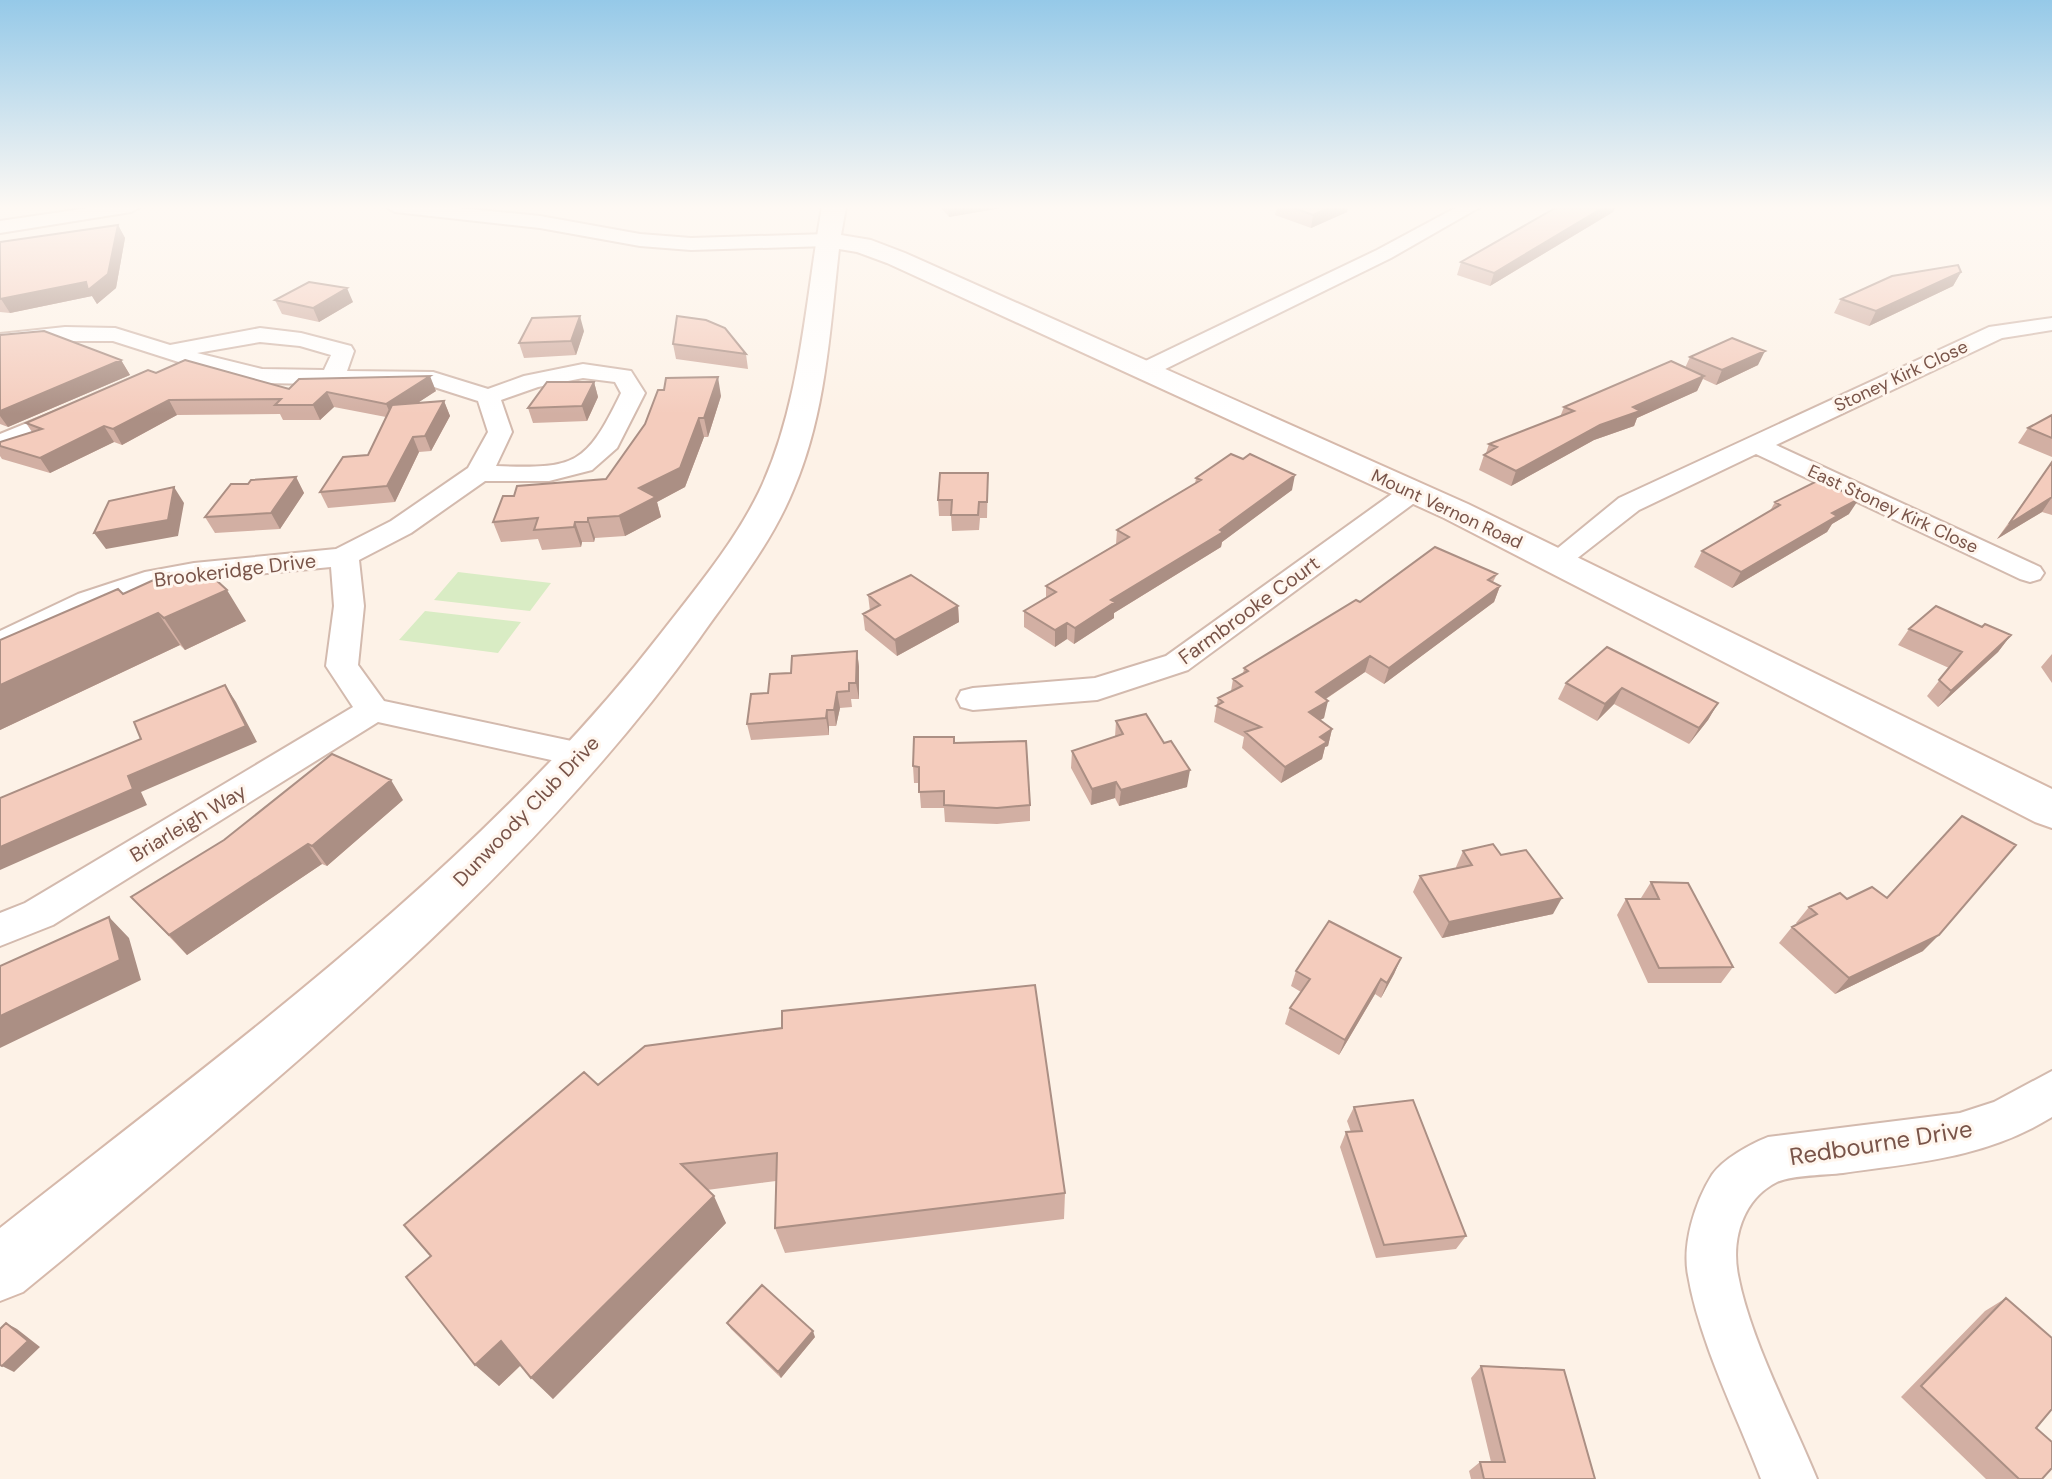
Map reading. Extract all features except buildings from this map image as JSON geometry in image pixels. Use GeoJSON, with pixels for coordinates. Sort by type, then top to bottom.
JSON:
{"type":"FeatureCollection","features":[{"type":"Feature","properties":{"kind":"main road","name":"Dunwoody Club Drive"},"geometry":{"type":"LineString","coordinates":[[0,1269],[184,1121],[421,918],[583,755],[674,648],[733,564],[782,479],[803,409],[824,276]]}},
{"type":"Feature","properties":{"kind":"main road","name":"Mount Vernon Road"},"geometry":{"type":"LineString","coordinates":[[935,276],[1412,492],[2052,810]]}},
{"type":"Feature","properties":{"kind":"street"},"geometry":{"type":"LineString","coordinates":[[1143,371],[1339,276]]}},
{"type":"Feature","properties":{"kind":"street","name":"Stoney Kirk Close"},"geometry":{"type":"LineString","coordinates":[[1556,561],[1629,504],[1997,332],[2052,324]]}},
{"type":"Feature","properties":{"kind":"street"},"geometry":{"type":"LineString","coordinates":[[0,341],[65,334],[115,335],[176,360],[262,376],[433,379],[488,397],[532,381],[583,371],[623,376],[633,393],[606,446],[575,468],[535,474],[479,473]]}},
{"type":"Feature","properties":{"kind":"street"},"geometry":{"type":"LineString","coordinates":[[176,360],[260,335],[301,340],[343,351],[334,375]]}},
{"type":"Feature","properties":{"kind":"street"},"geometry":{"type":"LineString","coordinates":[[344,556],[401,527],[479,473],[500,432],[488,397]]}},
{"type":"Feature","properties":{"kind":"street"},"geometry":{"type":"LineString","coordinates":[[0,443],[96,401]]}},
{"type":"Feature","properties":{"kind":"street","name":"East Stoney Kirk Close"},"geometry":{"type":"LineString","coordinates":[[1755,444],[2030,573]]}},
{"type":"Feature","properties":{"kind":"street","name":"Farmbrooke Court"},"geometry":{"type":"LineString","coordinates":[[973,699],[1097,689],[1177,663],[1412,492]]}},
{"type":"Feature","properties":{"kind":"street","name":"Brookeridge Drive"},"geometry":{"type":"LineString","coordinates":[[0,644],[67,608],[146,581],[235,567],[300,565],[344,556],[349,606],[342,666],[373,710]]}},
{"type":"Feature","properties":{"kind":"street"},"geometry":{"type":"LineString","coordinates":[[373,710],[583,755]]}},
{"type":"Feature","properties":{"kind":"street","name":"Briarleigh Way"},"geometry":{"type":"LineString","coordinates":[[0,930],[39,914],[373,710]]}},
{"type":"Feature","properties":{"kind":"street","name":"Redbourne Drive"},"geometry":{"type":"LineString","coordinates":[[1789,1479],[1727,1325],[1712,1273],[1714,1228],[1730,1190],[1768,1160],[1960,1135],[2006,1120],[2052,1092]]}},
{"type":"Feature","properties":{"kind":"green space"},"geometry":{"type":"Polygon","coordinates":[[[458,572],[551,583],[530,611],[434,600],[458,572]]]}},
{"type":"Feature","properties":{"kind":"green space"},"geometry":{"type":"Polygon","coordinates":[[[425,611],[521,622],[498,653],[399,640],[425,611]]]}}]}
